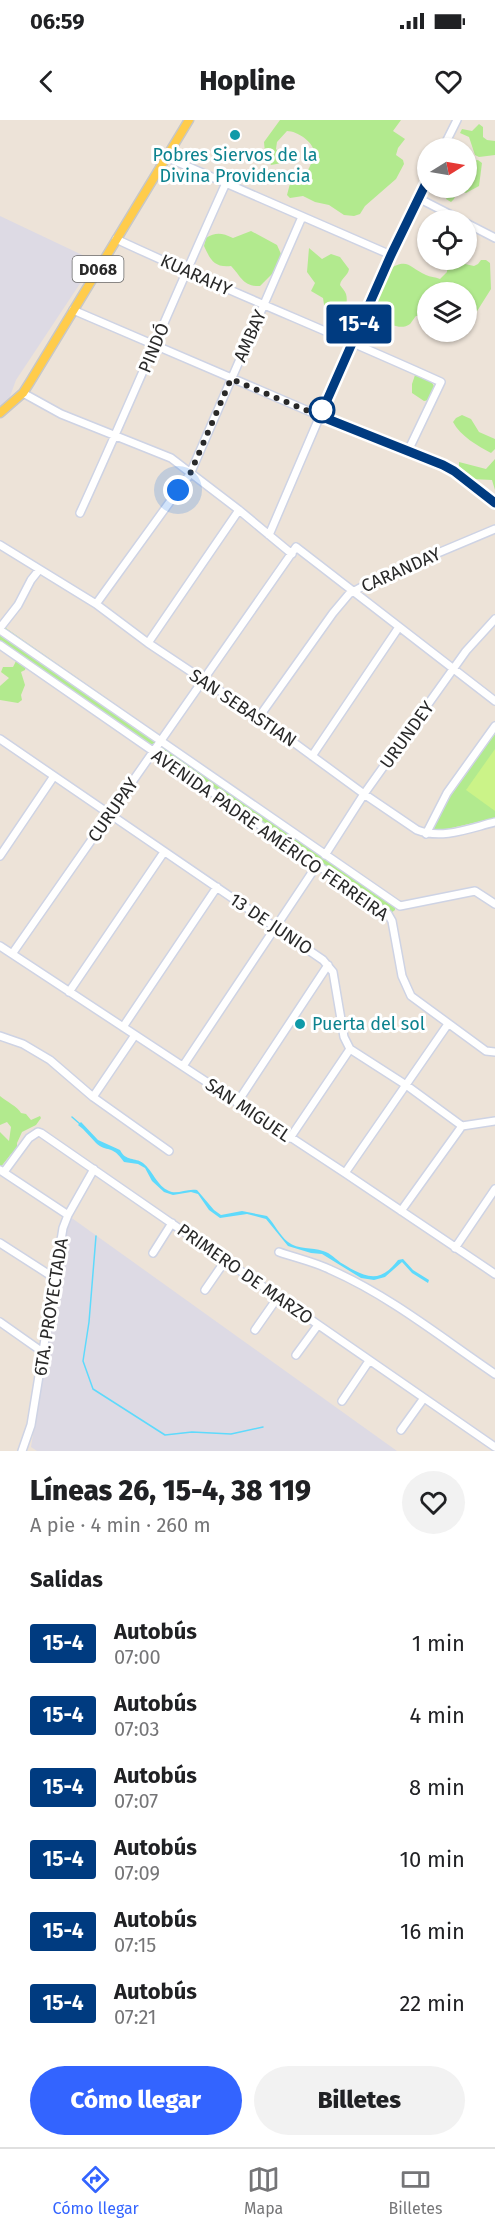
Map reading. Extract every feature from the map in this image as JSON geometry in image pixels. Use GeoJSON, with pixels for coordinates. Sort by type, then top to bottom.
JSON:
{"type":"FeatureCollection","features":[{"type":"Feature","properties":{"kind":"main road","name":"D068"},"geometry":{"type":"LineString","coordinates":[[0,414],[23,393],[189,120]]}},
{"type":"Feature","properties":{"kind":"street"},"geometry":{"type":"LineString","coordinates":[[448,138],[457,120]]}},
{"type":"Feature","properties":{"kind":"street"},"geometry":{"type":"LineString","coordinates":[[166,156],[391,255]]}},
{"type":"Feature","properties":{"kind":"street","name":"PINDÓ"},"geometry":{"type":"LineString","coordinates":[[80,513],[156,347],[186,272],[226,183]]}},
{"type":"Feature","properties":{"kind":"street"},"geometry":{"type":"LineString","coordinates":[[269,535],[352,341],[418,198],[441,210]]}},
{"type":"Feature","properties":{"kind":"street","name":"AMBAY"},"geometry":{"type":"LineString","coordinates":[[96,604],[190,474],[302,217]]}},
{"type":"Feature","properties":{"kind":"street"},"geometry":{"type":"LineString","coordinates":[[477,229],[495,238]]}},
{"type":"Feature","properties":{"kind":"street","name":"KUARAHY"},"geometry":{"type":"LineString","coordinates":[[116,239],[186,272],[352,341],[441,382],[408,451]]}},
{"type":"Feature","properties":{"kind":"street"},"geometry":{"type":"LineString","coordinates":[[74,310],[231,379],[454,471],[495,503]]}},
{"type":"Feature","properties":{"kind":"street"},"geometry":{"type":"LineString","coordinates":[[23,393],[61,414],[171,458],[269,535],[352,592],[495,701]]}},
{"type":"Feature","properties":{"kind":"street"},"geometry":{"type":"LineString","coordinates":[[148,643],[239,510]]}},
{"type":"Feature","properties":{"kind":"street","name":"CARANDAY"},"geometry":{"type":"LineString","coordinates":[[259,717],[344,598],[386,575],[495,528]]}},
{"type":"Feature","properties":{"kind":"street","name":"SAN SEBASTIAN"},"geometry":{"type":"LineString","coordinates":[[0,545],[96,604],[203,682],[259,717],[364,794],[426,834]]}},
{"type":"Feature","properties":{"kind":"street","name":"CURUPAY"},"geometry":{"type":"LineString","coordinates":[[12,954],[294,551]]}},
{"type":"Feature","properties":{"kind":"street"},"geometry":{"type":"LineString","coordinates":[[0,629],[39,570]]}},
{"type":"Feature","properties":{"kind":"street","name":"URUNDEY"},"geometry":{"type":"LineString","coordinates":[[325,855],[364,794],[453,670],[481,632],[495,619]]}},
{"type":"Feature","properties":{"kind":"street"},"geometry":{"type":"LineString","coordinates":[[312,756],[399,627]]}},
{"type":"Feature","properties":{"kind":"street","name":"AVENIDA PADRE AMÉRICO FERREIRA"},"geometry":{"type":"LineString","coordinates":[[0,629],[400,906],[475,891],[495,904]]}},
{"type":"Feature","properties":{"kind":"street","name":"AVENIDA PADRE AMÉRICO FERREIRA"},"geometry":{"type":"LineString","coordinates":[[0,645],[388,914],[392,921],[406,989],[411,996],[486,1051],[495,1052]]}},
{"type":"Feature","properties":{"kind":"street"},"geometry":{"type":"LineString","coordinates":[[495,726],[447,793],[426,834],[448,833],[495,822]]}},
{"type":"Feature","properties":{"kind":"street","name":"13 DE JUNIO"},"geometry":{"type":"LineString","coordinates":[[0,740],[328,965],[335,979],[344,1037],[351,1049]]}},
{"type":"Feature","properties":{"kind":"street"},"geometry":{"type":"LineString","coordinates":[[0,856],[54,776]]}},
{"type":"Feature","properties":{"kind":"street"},"geometry":{"type":"LineString","coordinates":[[69,992],[164,852]]}},
{"type":"Feature","properties":{"kind":"street"},"geometry":{"type":"LineString","coordinates":[[183,1066],[317,865]]}},
{"type":"Feature","properties":{"kind":"street"},"geometry":{"type":"LineString","coordinates":[[123,1027],[217,887]]}},
{"type":"Feature","properties":{"kind":"street"},"geometry":{"type":"LineString","coordinates":[[392,921],[394,912],[400,906]]}},
{"type":"Feature","properties":{"kind":"street","name":"SAN MIGUEL"},"geometry":{"type":"LineString","coordinates":[[0,946],[345,1173],[495,1275]]}},
{"type":"Feature","properties":{"kind":"street"},"geometry":{"type":"LineString","coordinates":[[237,1103],[328,965]]}},
{"type":"Feature","properties":{"kind":"street"},"geometry":{"type":"LineString","coordinates":[[345,1173],[448,1024]]}},
{"type":"Feature","properties":{"kind":"street"},"geometry":{"type":"LineString","coordinates":[[93,1097],[135,1035]]}},
{"type":"Feature","properties":{"kind":"street"},"geometry":{"type":"LineString","coordinates":[[0,1036],[23,1044],[50,1060],[93,1097],[169,1151]]}},
{"type":"Feature","properties":{"kind":"street"},"geometry":{"type":"LineString","coordinates":[[290,1138],[351,1049],[462,1126]]}},
{"type":"Feature","properties":{"kind":"street"},"geometry":{"type":"LineString","coordinates":[[401,1211],[462,1126],[495,1120]]}},
{"type":"Feature","properties":{"kind":"street","name":"PRIMERO DE MARZO"},"geometry":{"type":"LineString","coordinates":[[2,1171],[29,1138],[38,1132],[495,1448]]}},
{"type":"Feature","properties":{"kind":"street","name":"6TA. PROYECTADA"},"geometry":{"type":"LineString","coordinates":[[22,1451],[30,1431],[63,1228],[94,1169]]}},
{"type":"Feature","properties":{"kind":"street"},"geometry":{"type":"LineString","coordinates":[[2,1171],[68,1215]]}},
{"type":"Feature","properties":{"kind":"street"},"geometry":{"type":"LineString","coordinates":[[454,1248],[495,1189]]}},
{"type":"Feature","properties":{"kind":"street"},"geometry":{"type":"LineString","coordinates":[[153,1253],[172,1223]]}},
{"type":"Feature","properties":{"kind":"street"},"geometry":{"type":"LineString","coordinates":[[0,1243],[56,1279]]}},
{"type":"Feature","properties":{"kind":"street"},"geometry":{"type":"LineString","coordinates":[[279,1252],[332,1270],[358,1284],[386,1300],[495,1374]]}},
{"type":"Feature","properties":{"kind":"street"},"geometry":{"type":"LineString","coordinates":[[206,1290],[225,1261]]}},
{"type":"Feature","properties":{"kind":"street"},"geometry":{"type":"LineString","coordinates":[[255,1330],[278,1297]]}},
{"type":"Feature","properties":{"kind":"street"},"geometry":{"type":"LineString","coordinates":[[0,1322],[44,1353]]}},
{"type":"Feature","properties":{"kind":"street"},"geometry":{"type":"LineString","coordinates":[[296,1355],[318,1325]]}},
{"type":"Feature","properties":{"kind":"street"},"geometry":{"type":"LineString","coordinates":[[342,1401],[369,1360]]}},
{"type":"Feature","properties":{"kind":"street"},"geometry":{"type":"LineString","coordinates":[[401,1430],[424,1398]]}},
{"type":"Feature","properties":{"kind":"shaded area"},"geometry":{"type":"Polygon","coordinates":[[[0,216],[95,261],[16,380],[8,402],[0,408],[0,216]]]}},
{"type":"Feature","properties":{"kind":"shaded area"},"geometry":{"type":"Polygon","coordinates":[[[69,1216],[397,1451],[37,1451],[31,1447],[69,1216]]]}},
{"type":"Feature","properties":{"kind":"green space"},"geometry":{"type":"Polygon","coordinates":[[[280,120],[401,120],[393,131],[405,139],[396,155],[403,160],[404,164],[396,179],[365,206],[360,214],[354,216],[344,215],[329,205],[303,196],[290,198],[287,195],[293,172],[308,170],[314,158],[314,151],[306,139],[287,131],[277,142],[276,149],[283,158],[282,163],[271,165],[265,153],[264,142],[280,120]]]}},
{"type":"Feature","properties":{"kind":"green space"},"geometry":{"type":"Polygon","coordinates":[[[479,124],[483,127],[483,137],[495,141],[495,155],[477,156],[477,138],[469,138],[460,133],[462,129],[472,131],[479,124]]]}},
{"type":"Feature","properties":{"kind":"green space"},"geometry":{"type":"Polygon","coordinates":[[[477,160],[482,163],[477,187],[477,160]]]}},
{"type":"Feature","properties":{"kind":"green space"},"geometry":{"type":"Polygon","coordinates":[[[251,231],[277,245],[281,254],[274,272],[260,286],[246,283],[231,266],[217,264],[211,259],[204,246],[206,238],[216,234],[233,238],[251,231]]]}},
{"type":"Feature","properties":{"kind":"green space"},"geometry":{"type":"Polygon","coordinates":[[[309,248],[322,259],[331,254],[340,257],[349,269],[340,285],[346,294],[346,307],[340,319],[333,324],[326,317],[323,298],[311,291],[315,283],[307,272],[309,248]]]}},
{"type":"Feature","properties":{"kind":"green space"},"geometry":{"type":"Polygon","coordinates":[[[481,260],[490,263],[491,289],[477,311],[477,282],[417,282],[417,316],[410,324],[394,326],[380,316],[376,306],[376,296],[387,270],[404,264],[428,276],[440,279],[447,270],[477,270],[477,264],[481,260]]]}},
{"type":"Feature","properties":{"kind":"green space"},"geometry":{"type":"Polygon","coordinates":[[[415,375],[430,379],[435,388],[429,400],[424,401],[412,393],[415,375]]]}},
{"type":"Feature","properties":{"kind":"green space"},"geometry":{"type":"Polygon","coordinates":[[[462,415],[471,419],[479,432],[495,439],[495,449],[491,453],[470,440],[456,427],[453,422],[462,415]]]}},
{"type":"Feature","properties":{"kind":"green space"},"geometry":{"type":"Polygon","coordinates":[[[495,459],[495,490],[492,480],[473,479],[459,467],[459,462],[486,469],[495,459]]]}},
{"type":"Feature","properties":{"kind":"green space"},"geometry":{"type":"Polygon","coordinates":[[[0,624],[158,734],[159,739],[153,747],[26,666],[21,672],[25,685],[21,695],[22,700],[18,703],[0,700],[0,686],[9,678],[1,672],[3,667],[13,667],[18,657],[0,642],[0,624]]]}},
{"type":"Feature","properties":{"kind":"green space"},"geometry":{"type":"Polygon","coordinates":[[[495,733],[495,818],[447,829],[432,830],[442,808],[495,733]]]}},
{"type":"Feature","properties":{"kind":"green space"},"geometry":{"type":"Polygon","coordinates":[[[164,740],[395,902],[395,910],[391,913],[158,752],[158,744],[164,740]]]}},
{"type":"Feature","properties":{"kind":"green space"},"geometry":{"type":"Polygon","coordinates":[[[495,749],[495,811],[466,790],[495,749]]]}},
{"type":"Feature","properties":{"kind":"green space"},"geometry":{"type":"Polygon","coordinates":[[[0,1096],[31,1120],[40,1116],[41,1118],[36,1125],[22,1132],[17,1143],[17,1151],[11,1154],[0,1168],[0,1132],[9,1141],[11,1127],[7,1122],[0,1125],[0,1096]]]}},
{"type":"Feature","properties":{"kind":"water"},"geometry":{"type":"Polygon","coordinates":[[[81,1122],[98,1140],[120,1150],[128,1158],[143,1163],[161,1186],[169,1191],[197,1190],[221,1215],[242,1211],[267,1216],[292,1245],[326,1252],[359,1273],[379,1276],[398,1260],[403,1259],[413,1270],[429,1280],[428,1283],[412,1273],[402,1262],[385,1277],[374,1280],[361,1278],[322,1254],[288,1246],[266,1219],[247,1214],[220,1218],[209,1210],[198,1194],[191,1192],[173,1195],[164,1192],[152,1181],[145,1168],[138,1164],[124,1162],[116,1153],[96,1143],[78,1125],[81,1122]]]}},
{"type":"Feature","properties":{"kind":"waterway"},"geometry":{"type":"LineString","coordinates":[[72,1117],[80,1124]]}},
{"type":"Feature","properties":{"kind":"waterway"},"geometry":{"type":"LineString","coordinates":[[96,1236],[89,1322],[83,1361],[93,1389],[165,1435],[192,1432],[231,1434],[263,1427]]}},
{"type":"Feature","properties":{"kind":"bus line","name":"15-4"},"geometry":{"type":"LineString","coordinates":[[419,198],[320,416],[443,465],[495,503]]}},
{"type":"Feature","properties":{"kind":"place","name":"Pobres Siervos de la Divina Providencia"},"geometry":{"type":"Point","coordinates":[235,135]}},
{"type":"Feature","properties":{"kind":"place","name":"Puerta del sol"},"geometry":{"type":"Point","coordinates":[300,1024]}},
{"type":"Feature","properties":{"kind":"route"},"geometry":{"type":"LineString","coordinates":[[178,490],[190,474],[231,379],[320,416],[322,410]]}}]}
